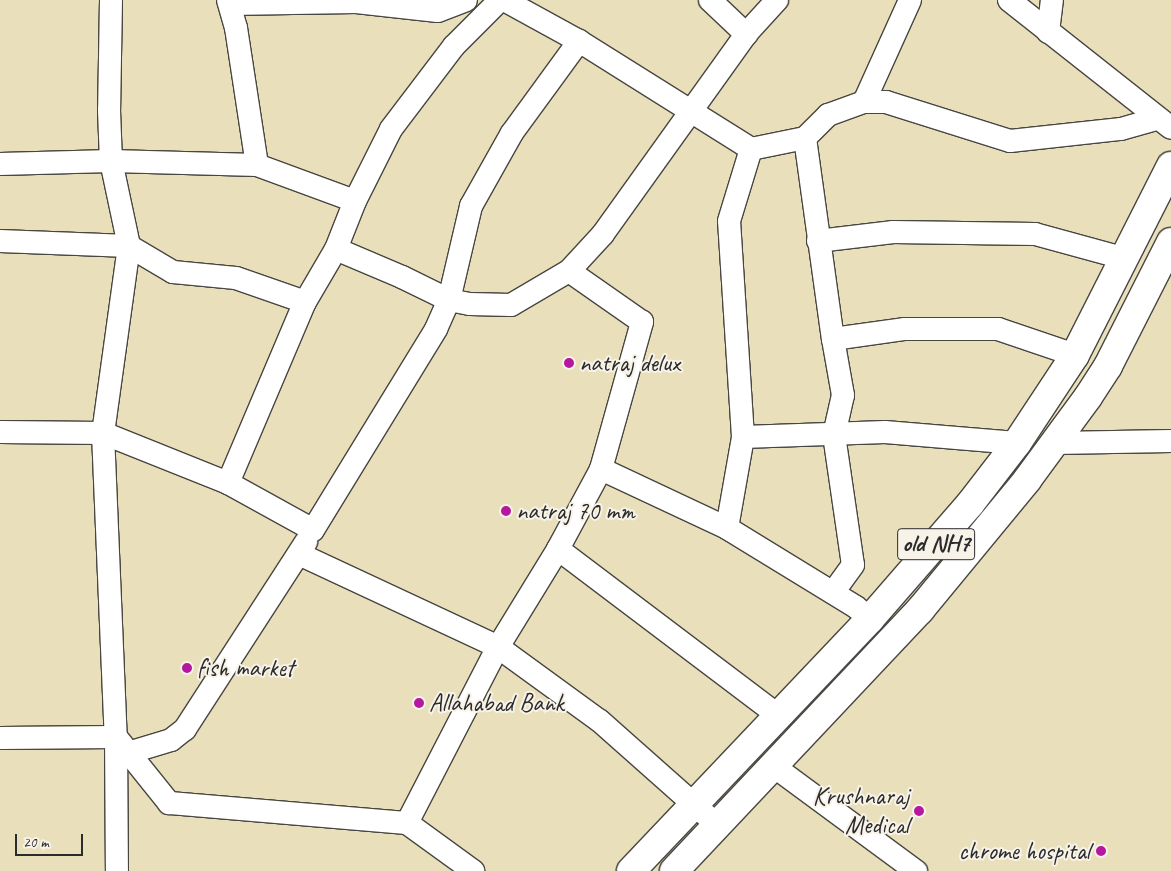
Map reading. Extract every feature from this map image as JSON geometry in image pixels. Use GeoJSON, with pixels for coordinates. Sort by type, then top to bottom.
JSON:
{"type":"FeatureCollection","features":[{"type":"Feature","properties":{"kind":"main road","name":"old NH7"},"geometry":{"type":"LineString","coordinates":[[631,871],[870,619],[970,504],[1017,443],[1075,355],[1171,166]]}},
{"type":"Feature","properties":{"kind":"main road","name":"Old NH7"},"geometry":{"type":"LineString","coordinates":[[674,871],[920,610],[1055,443],[1108,366],[1161,278],[1171,242]]}},
{"type":"Feature","properties":{"kind":"street"},"geometry":{"type":"LineString","coordinates":[[111,0],[110,161],[129,246],[103,433],[122,745],[117,871]]}},
{"type":"Feature","properties":{"kind":"street"},"geometry":{"type":"LineString","coordinates":[[257,165],[236,28],[229,2],[356,2],[438,11],[466,0]]}},
{"type":"Feature","properties":{"kind":"street"},"geometry":{"type":"LineString","coordinates":[[228,483],[304,302],[336,249],[355,201],[391,129],[454,46],[500,0]]}},
{"type":"Feature","properties":{"kind":"street"},"geometry":{"type":"LineString","coordinates":[[504,0],[579,41],[751,149],[805,138],[828,115],[864,102],[886,102],[1010,141],[1164,123]]}},
{"type":"Feature","properties":{"kind":"street"},"geometry":{"type":"LineString","coordinates":[[710,0],[746,34]]}},
{"type":"Feature","properties":{"kind":"street"},"geometry":{"type":"LineString","coordinates":[[336,249],[402,276],[449,300],[470,304],[511,305],[569,271],[603,234],[746,34],[777,0]]}},
{"type":"Feature","properties":{"kind":"street"},"geometry":{"type":"LineString","coordinates":[[864,102],[910,0]]}},
{"type":"Feature","properties":{"kind":"street"},"geometry":{"type":"LineString","coordinates":[[1009,0],[1164,123]]}},
{"type":"Feature","properties":{"kind":"street"},"geometry":{"type":"LineString","coordinates":[[1048,32],[1052,0]]}},
{"type":"Feature","properties":{"kind":"street"},"geometry":{"type":"LineString","coordinates":[[0,738],[122,745],[171,740],[185,729],[299,554],[436,329],[449,300],[471,206],[512,133],[579,41]]}},
{"type":"Feature","properties":{"kind":"street"},"geometry":{"type":"LineString","coordinates":[[805,138],[818,241],[843,395],[834,434],[853,565],[833,593]]}},
{"type":"Feature","properties":{"kind":"street"},"geometry":{"type":"LineString","coordinates":[[727,528],[744,436],[730,221],[751,149]]}},
{"type":"Feature","properties":{"kind":"street"},"geometry":{"type":"LineString","coordinates":[[0,164],[110,161],[257,165],[355,201]]}},
{"type":"Feature","properties":{"kind":"street"},"geometry":{"type":"LineString","coordinates":[[818,241],[893,232],[1035,234],[1123,258]]}},
{"type":"Feature","properties":{"kind":"street"},"geometry":{"type":"LineString","coordinates":[[0,241],[129,246],[173,272],[236,278],[304,302]]}},
{"type":"Feature","properties":{"kind":"street"},"geometry":{"type":"LineString","coordinates":[[407,823],[498,647],[558,549],[601,469],[642,322],[569,271]]}},
{"type":"Feature","properties":{"kind":"street"},"geometry":{"type":"LineString","coordinates":[[833,339],[905,329],[998,329],[1075,355]]}},
{"type":"Feature","properties":{"kind":"street"},"geometry":{"type":"LineString","coordinates":[[0,432],[103,433],[228,483],[313,530]]}},
{"type":"Feature","properties":{"kind":"street"},"geometry":{"type":"LineString","coordinates":[[744,436],[885,432],[1017,443]]}},
{"type":"Feature","properties":{"kind":"street"},"geometry":{"type":"LineString","coordinates":[[1055,443],[1171,442]]}},
{"type":"Feature","properties":{"kind":"street"},"geometry":{"type":"LineString","coordinates":[[601,469],[727,528],[833,593],[870,619]]}},
{"type":"Feature","properties":{"kind":"street"},"geometry":{"type":"LineString","coordinates":[[558,549],[779,716]]}},
{"type":"Feature","properties":{"kind":"street"},"geometry":{"type":"LineString","coordinates":[[299,554],[498,647],[600,721],[717,825]]}},
{"type":"Feature","properties":{"kind":"street"},"geometry":{"type":"LineString","coordinates":[[122,745],[169,803],[407,823],[473,871]]}},
{"type":"Feature","properties":{"kind":"street"},"geometry":{"type":"LineString","coordinates":[[772,765],[916,871]]}},
{"type":"Feature","properties":{"kind":"place","name":"natraj delux"},"geometry":{"type":"Point","coordinates":[569,363]}},
{"type":"Feature","properties":{"kind":"place","name":"natraj 70 mm"},"geometry":{"type":"Point","coordinates":[506,511]}},
{"type":"Feature","properties":{"kind":"place","name":"fish market"},"geometry":{"type":"Point","coordinates":[187,668]}},
{"type":"Feature","properties":{"kind":"place","name":"Allahabad Bank"},"geometry":{"type":"Point","coordinates":[419,703]}},
{"type":"Feature","properties":{"kind":"place","name":"Krushnaraj Medical"},"geometry":{"type":"Point","coordinates":[919,811]}},
{"type":"Feature","properties":{"kind":"place","name":"chrome hospital"},"geometry":{"type":"Point","coordinates":[1101,851]}}]}
